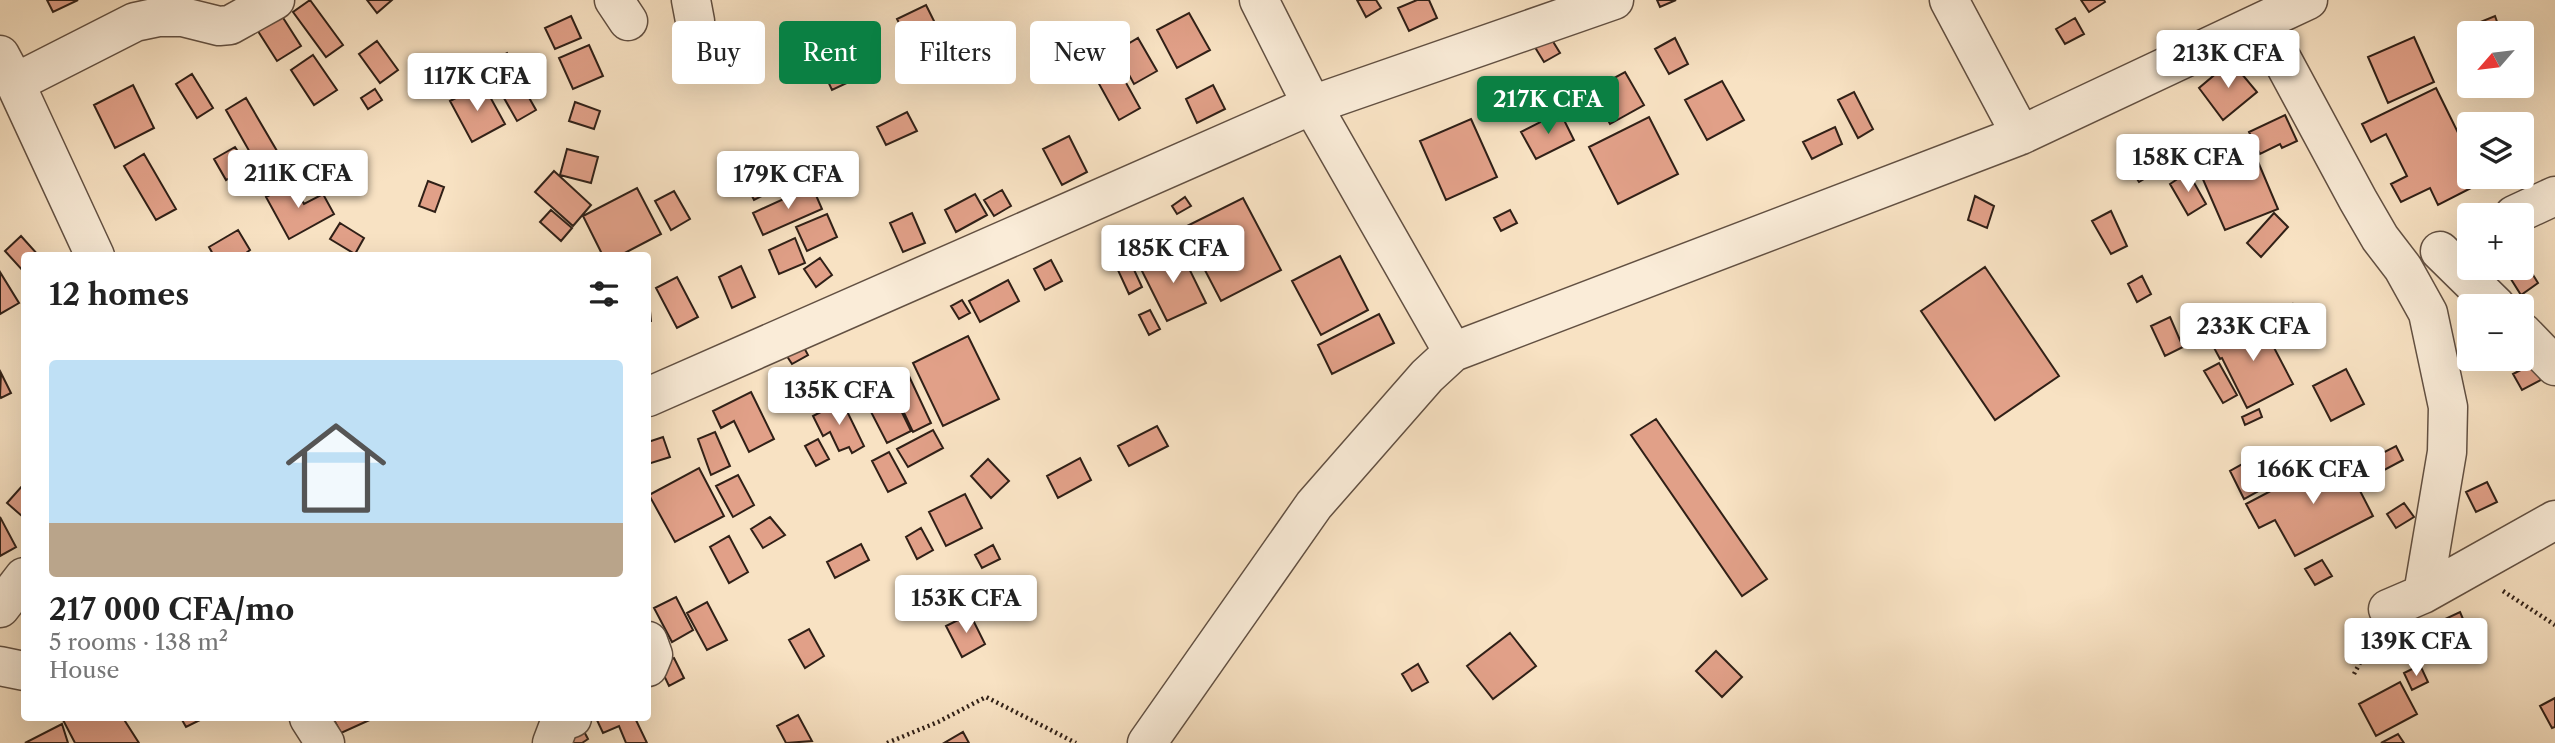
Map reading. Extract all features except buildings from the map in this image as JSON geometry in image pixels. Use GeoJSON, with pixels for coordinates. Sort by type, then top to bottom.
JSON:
{"type":"FeatureCollection","features":[{"type":"Feature","properties":{"kind":"street"},"geometry":{"type":"LineString","coordinates":[[93,252],[8,69],[135,22],[159,17],[183,17],[219,26],[230,25],[275,0]]}},
{"type":"Feature","properties":{"kind":"street"},"geometry":{"type":"LineString","coordinates":[[1259,0],[1312,105],[1453,352]]}},
{"type":"Feature","properties":{"kind":"street"},"geometry":{"type":"LineString","coordinates":[[651,396],[1312,105],[1614,0]]}},
{"type":"Feature","properties":{"kind":"street"},"geometry":{"type":"LineString","coordinates":[[1949,0],[2021,135]]}},
{"type":"Feature","properties":{"kind":"street"},"geometry":{"type":"LineString","coordinates":[[1147,743],[1314,505],[1427,376],[1453,352],[2021,135],[2308,0]]}},
{"type":"Feature","properties":{"kind":"street"},"geometry":{"type":"LineString","coordinates":[[2262,22],[2358,200],[2380,238],[2403,268],[2428,313],[2448,407],[2447,452],[2423,594]]}},
{"type":"Feature","properties":{"kind":"street"},"geometry":{"type":"LineString","coordinates":[[2534,206],[2555,196]]}},
{"type":"Feature","properties":{"kind":"street"},"geometry":{"type":"LineString","coordinates":[[2403,268],[2455,244],[2488,294]]}},
{"type":"Feature","properties":{"kind":"street"},"geometry":{"type":"LineString","coordinates":[[2534,344],[2555,366]]}},
{"type":"Feature","properties":{"kind":"street"},"geometry":{"type":"LineString","coordinates":[[2388,609],[2423,594],[2555,520]]}},
{"type":"Feature","properties":{"kind":"street"},"geometry":{"type":"LineString","coordinates":[[0,608],[21,581]]}},
{"type":"Feature","properties":{"kind":"street"},"geometry":{"type":"LineString","coordinates":[[0,666],[21,670]]}},
{"type":"Feature","properties":{"kind":"street"},"geometry":{"type":"LineString","coordinates":[[311,721],[325,743]]}},
{"type":"Feature","properties":{"kind":"street"},"geometry":{"type":"LineString","coordinates":[[552,743],[560,722],[563,721]]}},
{"type":"Feature","properties":{"kind":"path"},"geometry":{"type":"LineString","coordinates":[[2467,567],[2555,625]]}},
{"type":"Feature","properties":{"kind":"path"},"geometry":{"type":"LineString","coordinates":[[887,743],[938,722],[986,697],[1076,743]]}}]}
